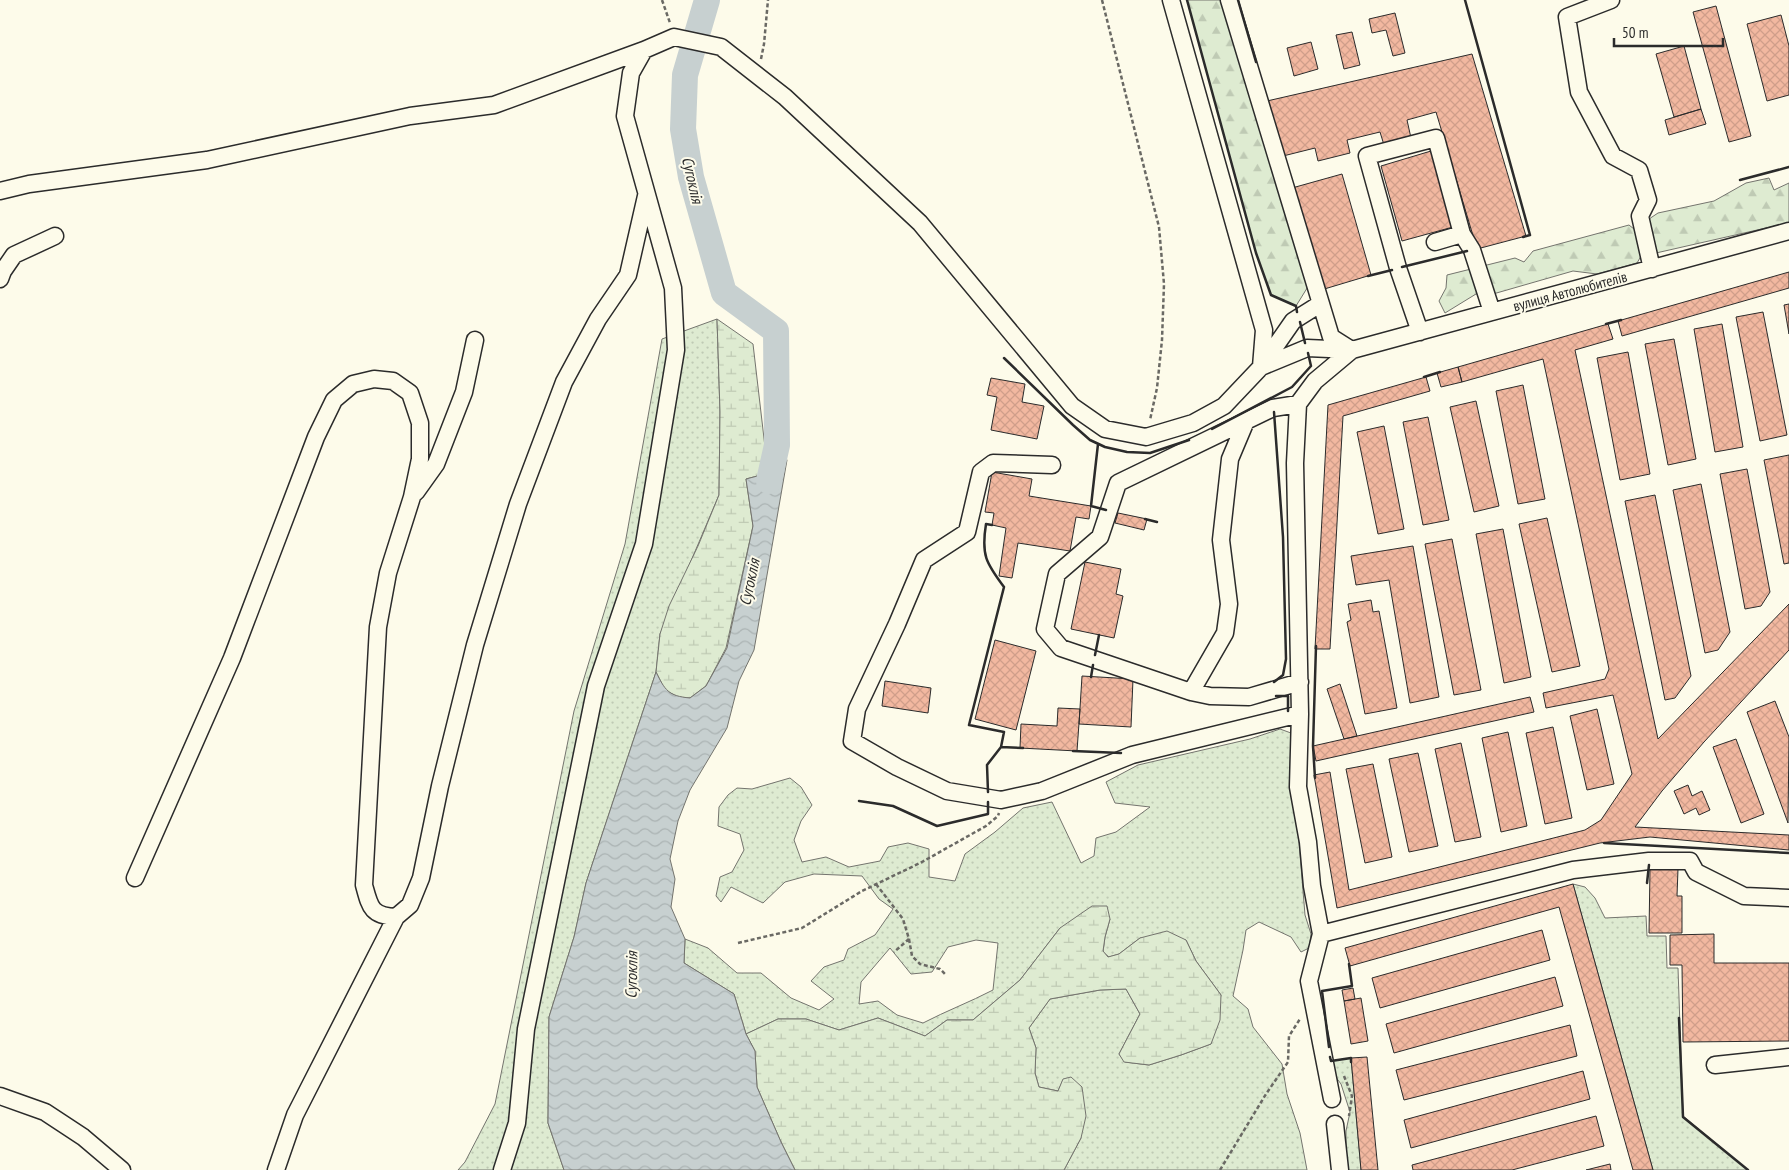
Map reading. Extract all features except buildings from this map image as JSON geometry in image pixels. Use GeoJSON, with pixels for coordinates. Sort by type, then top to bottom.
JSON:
{"type":"FeatureCollection","features":[{"type":"Feature","properties":{"kind":"street"},"geometry":{"type":"LineString","coordinates":[[1171,0],[1264,330],[1262,367]]}},
{"type":"Feature","properties":{"kind":"street"},"geometry":{"type":"LineString","coordinates":[[1229,0],[1331,338],[1352,350]]}},
{"type":"Feature","properties":{"kind":"street"},"geometry":{"type":"LineString","coordinates":[[1611,0],[1567,17],[1579,92],[1614,156],[1639,170],[1648,200],[1640,216],[1652,269]]}},
{"type":"Feature","properties":{"kind":"street"},"geometry":{"type":"LineString","coordinates":[[0,191],[30,184],[208,160],[410,116],[494,105],[678,37],[721,48],[785,97],[920,223],[1072,406],[1105,430],[1146,437],[1193,424],[1224,406],[1262,367],[1293,321],[1320,304]]}},
{"type":"Feature","properties":{"kind":"street"},"geometry":{"type":"LineString","coordinates":[[502,1170],[517,1124],[526,1029],[596,686],[644,544],[676,350],[673,288],[625,116],[631,73],[644,50]]}},
{"type":"Feature","properties":{"kind":"street"},"geometry":{"type":"LineString","coordinates":[[1420,332],[1398,268],[1367,156],[1436,138],[1462,234],[1472,250],[1492,312]]}},
{"type":"Feature","properties":{"kind":"street"},"geometry":{"type":"LineString","coordinates":[[276,1170],[295,1115],[396,917],[410,906],[421,878],[440,786],[475,645],[518,504],[564,382],[598,319],[628,275],[647,194]]}},
{"type":"Feature","properties":{"kind":"street","name":"вулиця Автолюбителів"},"geometry":{"type":"LineString","coordinates":[[1352,350],[1789,230]]}},
{"type":"Feature","properties":{"kind":"street"},"geometry":{"type":"LineString","coordinates":[[1435,242],[1462,234]]}},
{"type":"Feature","properties":{"kind":"street"},"geometry":{"type":"LineString","coordinates":[[0,279],[14,255],[55,236]]}},
{"type":"Feature","properties":{"kind":"street"},"geometry":{"type":"LineString","coordinates":[[412,497],[436,464],[464,392],[475,340]]}},
{"type":"Feature","properties":{"kind":"street"},"geometry":{"type":"LineString","coordinates":[[1262,367],[1307,348],[1352,350]]}},
{"type":"Feature","properties":{"kind":"street"},"geometry":{"type":"LineString","coordinates":[[1332,1099],[1309,981],[1321,934],[1298,787],[1300,682],[1295,463],[1298,404],[1315,381],[1352,350]]}},
{"type":"Feature","properties":{"kind":"street"},"geometry":{"type":"LineString","coordinates":[[135,878],[232,658],[316,437],[334,400],[353,384],[374,379],[393,381],[410,393],[420,423],[420,459],[412,497],[388,574],[378,627],[364,886],[370,907],[382,917],[396,917]]}},
{"type":"Feature","properties":{"kind":"street"},"geometry":{"type":"LineString","coordinates":[[1298,404],[1273,408],[1118,483],[1100,537],[1057,574],[1045,629],[1061,648],[1191,692],[1210,696],[1249,697],[1300,682]]}},
{"type":"Feature","properties":{"kind":"street"},"geometry":{"type":"LineString","coordinates":[[1191,692],[1225,633],[1229,604],[1221,540],[1230,459],[1246,421]]}},
{"type":"Feature","properties":{"kind":"street"},"geometry":{"type":"LineString","coordinates":[[1052,465],[993,463],[981,472],[967,532],[924,560],[857,710],[852,741],[897,767],[947,790],[1001,800],[1042,791],[1132,756],[1300,714]]}},
{"type":"Feature","properties":{"kind":"street"},"geometry":{"type":"LineString","coordinates":[[1321,934],[1573,870],[1649,861],[1690,860],[1696,872],[1744,896],[1789,898]]}},
{"type":"Feature","properties":{"kind":"street"},"geometry":{"type":"LineString","coordinates":[[1715,1064],[1789,1057]]}},
{"type":"Feature","properties":{"kind":"street"},"geometry":{"type":"LineString","coordinates":[[0,1096],[44,1112],[83,1137],[122,1170]]}},
{"type":"Feature","properties":{"kind":"street"},"geometry":{"type":"LineString","coordinates":[[1335,1124],[1340,1170]]}},
{"type":"Feature","properties":{"kind":"path"},"geometry":{"type":"LineString","coordinates":[[662,0],[678,37]]}},
{"type":"Feature","properties":{"kind":"path"},"geometry":{"type":"LineString","coordinates":[[757,75],[764,44],[768,0]]}},
{"type":"Feature","properties":{"kind":"path"},"geometry":{"type":"LineString","coordinates":[[1102,0],[1142,156],[1160,236],[1164,284],[1162,340],[1157,388],[1146,437]]}},
{"type":"Feature","properties":{"kind":"path"},"geometry":{"type":"LineString","coordinates":[[738,943],[802,928],[862,891],[922,862],[986,826],[998,816],[1001,800]]}},
{"type":"Feature","properties":{"kind":"path"},"geometry":{"type":"LineString","coordinates":[[876,884],[902,919],[909,939],[912,956],[920,964],[940,969],[946,975]]}},
{"type":"Feature","properties":{"kind":"path"},"geometry":{"type":"LineString","coordinates":[[894,952],[909,939]]}},
{"type":"Feature","properties":{"kind":"path"},"geometry":{"type":"LineString","coordinates":[[1220,1170],[1288,1062],[1289,1036],[1300,1020],[1302,1012]]}},
{"type":"Feature","properties":{"kind":"green space"},"geometry":{"type":"Polygon","coordinates":[[[1187,0],[1222,0],[1309,285],[1296,306],[1271,295],[1256,253],[1187,0]]]}},
{"type":"Feature","properties":{"kind":"green space"},"geometry":{"type":"Polygon","coordinates":[[[1769,178],[1774,190],[1789,183],[1788,223],[1656,253],[1644,251],[1637,263],[1597,274],[1573,271],[1493,294],[1476,294],[1445,313],[1439,301],[1446,288],[1447,275],[1515,258],[1524,262],[1533,251],[1629,225],[1634,229],[1658,213],[1714,201],[1746,183],[1769,178]]]}},
{"type":"Feature","properties":{"kind":"green space"},"geometry":{"type":"Polygon","coordinates":[[[717,319],[720,412],[719,495],[660,634],[656,672],[586,883],[574,937],[549,1017],[548,1123],[564,1170],[458,1170],[465,1162],[495,1104],[574,711],[625,544],[662,339],[717,319]]]}},
{"type":"Feature","properties":{"kind":"green space"},"geometry":{"type":"Polygon","coordinates":[[[717,319],[753,344],[765,447],[765,474],[746,479],[753,526],[726,648],[706,686],[690,698],[678,697],[665,690],[656,672],[660,634],[669,606],[698,546],[719,495],[720,412],[717,319]]]}},
{"type":"Feature","properties":{"kind":"green space"},"geometry":{"type":"Polygon","coordinates":[[[1280,729],[1291,733],[1290,771],[1298,830],[1305,915],[1311,934],[1309,948],[1301,952],[1291,937],[1259,922],[1246,930],[1233,996],[1248,1009],[1253,1027],[1282,1064],[1287,1094],[1300,1133],[1307,1170],[1064,1170],[1081,1138],[1063,1080],[1058,1091],[1039,1087],[1035,1073],[1036,1048],[1029,1028],[1050,999],[1100,990],[1126,989],[1140,1014],[1119,1054],[1125,1062],[1149,1065],[1211,1044],[1221,995],[1196,961],[1186,940],[1140,938],[1119,954],[1109,957],[1103,952],[1110,919],[1060,928],[1020,980],[973,1020],[947,1020],[925,1036],[878,1018],[839,1030],[806,1019],[778,1019],[746,1034],[734,994],[684,963],[685,939],[708,948],[737,973],[761,973],[791,998],[819,1010],[834,999],[811,981],[824,967],[844,960],[848,949],[875,935],[893,909],[879,899],[862,876],[814,874],[785,882],[763,903],[731,887],[721,902],[716,896],[720,877],[732,872],[744,850],[740,834],[718,826],[719,807],[728,795],[737,788],[752,789],[790,778],[801,787],[812,805],[801,821],[794,840],[802,862],[826,857],[849,867],[880,861],[888,847],[908,843],[929,849],[929,877],[955,881],[965,854],[1023,808],[1052,802],[1081,863],[1094,856],[1096,838],[1116,832],[1150,807],[1115,803],[1106,782],[1138,765],[1250,739],[1280,729]],[[976,940],[948,947],[932,972],[911,974],[890,948],[861,982],[859,1004],[878,1001],[897,1015],[923,1023],[993,990],[998,943],[976,940]]]}},
{"type":"Feature","properties":{"kind":"green space"},"geometry":{"type":"Polygon","coordinates":[[[1573,884],[1585,887],[1595,898],[1605,918],[1646,916],[1647,936],[1666,936],[1667,968],[1678,968],[1683,1116],[1748,1170],[1653,1170],[1573,884]]]}},
{"type":"Feature","properties":{"kind":"green space"},"geometry":{"type":"Polygon","coordinates":[[[1092,906],[1107,906],[1110,919],[1103,951],[1108,957],[1119,954],[1140,938],[1167,931],[1186,940],[1196,961],[1221,995],[1220,1020],[1211,1044],[1149,1065],[1124,1062],[1119,1054],[1140,1014],[1126,989],[1100,990],[1050,999],[1029,1028],[1036,1048],[1035,1073],[1039,1087],[1058,1091],[1063,1079],[1071,1077],[1082,1087],[1086,1116],[1081,1138],[1064,1170],[795,1170],[757,1087],[755,1051],[746,1034],[778,1019],[806,1019],[839,1030],[878,1018],[925,1036],[947,1020],[973,1020],[1020,980],[1060,928],[1092,906]]]}},
{"type":"Feature","properties":{"kind":"green space"},"geometry":{"type":"Polygon","coordinates":[[[1351,1058],[1361,1170],[1346,1170],[1346,1131],[1350,1112],[1331,1061],[1351,1058]]]}},
{"type":"Feature","properties":{"kind":"water"},"geometry":{"type":"Polygon","coordinates":[[[777,445],[787,460],[754,650],[739,681],[727,728],[690,790],[678,821],[670,859],[675,879],[671,907],[685,939],[684,963],[734,994],[746,1034],[755,1051],[757,1087],[795,1170],[564,1170],[548,1123],[549,1017],[574,937],[586,883],[656,672],[668,691],[677,696],[690,698],[706,686],[727,648],[753,526],[746,479],[765,474],[765,447],[777,445]]]}},
{"type":"Feature","properties":{"kind":"waterway","name":"Сугоклія"},"geometry":{"type":"LineString","coordinates":[[707,0],[685,75],[683,129],[691,177],[724,293],[776,331],[777,445],[769,481]]}},
{"type":"Feature","properties":{"kind":"wall"},"geometry":{"type":"LineString","coordinates":[[1187,0],[1256,253],[1271,295],[1296,306],[1297,312]]}},
{"type":"Feature","properties":{"kind":"wall"},"geometry":{"type":"LineString","coordinates":[[1238,0],[1256,62]]}},
{"type":"Feature","properties":{"kind":"wall"},"geometry":{"type":"LineString","coordinates":[[1465,0],[1530,235],[1523,237]]}},
{"type":"Feature","properties":{"kind":"wall"},"geometry":{"type":"LineString","coordinates":[[1740,180],[1789,167]]}},
{"type":"Feature","properties":{"kind":"wall"},"geometry":{"type":"LineString","coordinates":[[1402,267],[1467,251]]}},
{"type":"Feature","properties":{"kind":"wall"},"geometry":{"type":"LineString","coordinates":[[1368,276],[1392,270]]}},
{"type":"Feature","properties":{"kind":"wall"},"geometry":{"type":"LineString","coordinates":[[1606,324],[1621,320]]}},
{"type":"Feature","properties":{"kind":"wall"},"geometry":{"type":"LineString","coordinates":[[1300,322],[1305,343]]}},
{"type":"Feature","properties":{"kind":"wall"},"geometry":{"type":"LineString","coordinates":[[1212,429],[1292,387],[1311,366],[1308,353]]}},
{"type":"Feature","properties":{"kind":"wall"},"geometry":{"type":"LineString","coordinates":[[1004,358],[1090,440],[1105,447],[1127,452],[1150,453],[1189,440]]}},
{"type":"Feature","properties":{"kind":"wall"},"geometry":{"type":"LineString","coordinates":[[1424,377],[1440,372]]}},
{"type":"Feature","properties":{"kind":"wall"},"geometry":{"type":"LineString","coordinates":[[1274,412],[1283,537],[1286,659],[1283,675],[1274,682]]}},
{"type":"Feature","properties":{"kind":"wall"},"geometry":{"type":"LineString","coordinates":[[1098,444],[1091,506],[1106,510]]}},
{"type":"Feature","properties":{"kind":"wall"},"geometry":{"type":"LineString","coordinates":[[1145,519],[1157,522]]}},
{"type":"Feature","properties":{"kind":"wall"},"geometry":{"type":"LineString","coordinates":[[992,525],[986,524],[984,544],[986,558],[1004,587],[969,725],[1004,732],[1001,747],[1023,748]]}},
{"type":"Feature","properties":{"kind":"wall"},"geometry":{"type":"LineString","coordinates":[[1095,655],[1099,635]]}},
{"type":"Feature","properties":{"kind":"wall"},"geometry":{"type":"LineString","coordinates":[[1315,778],[1313,746],[1316,646]]}},
{"type":"Feature","properties":{"kind":"wall"},"geometry":{"type":"LineString","coordinates":[[1091,677],[1093,665]]}},
{"type":"Feature","properties":{"kind":"wall"},"geometry":{"type":"LineString","coordinates":[[1276,696],[1288,696],[1288,711]]}},
{"type":"Feature","properties":{"kind":"wall"},"geometry":{"type":"LineString","coordinates":[[988,792],[987,765],[1001,747]]}},
{"type":"Feature","properties":{"kind":"wall"},"geometry":{"type":"LineString","coordinates":[[1073,751],[1121,753]]}},
{"type":"Feature","properties":{"kind":"wall"},"geometry":{"type":"LineString","coordinates":[[859,801],[893,806],[937,826],[988,814],[988,802]]}},
{"type":"Feature","properties":{"kind":"wall"},"geometry":{"type":"LineString","coordinates":[[1604,843],[1789,853]]}},
{"type":"Feature","properties":{"kind":"wall"},"geometry":{"type":"LineString","coordinates":[[1647,883],[1649,865]]}},
{"type":"Feature","properties":{"kind":"wall"},"geometry":{"type":"LineString","coordinates":[[1329,1047],[1322,991],[1352,986],[1349,964]]}},
{"type":"Feature","properties":{"kind":"wall"},"geometry":{"type":"LineString","coordinates":[[1679,1018],[1683,1117],[1748,1170]]}},
{"type":"Feature","properties":{"kind":"wall"},"geometry":{"type":"LineString","coordinates":[[1330,1057],[1331,1061],[1351,1058],[1351,1062]]}}]}
